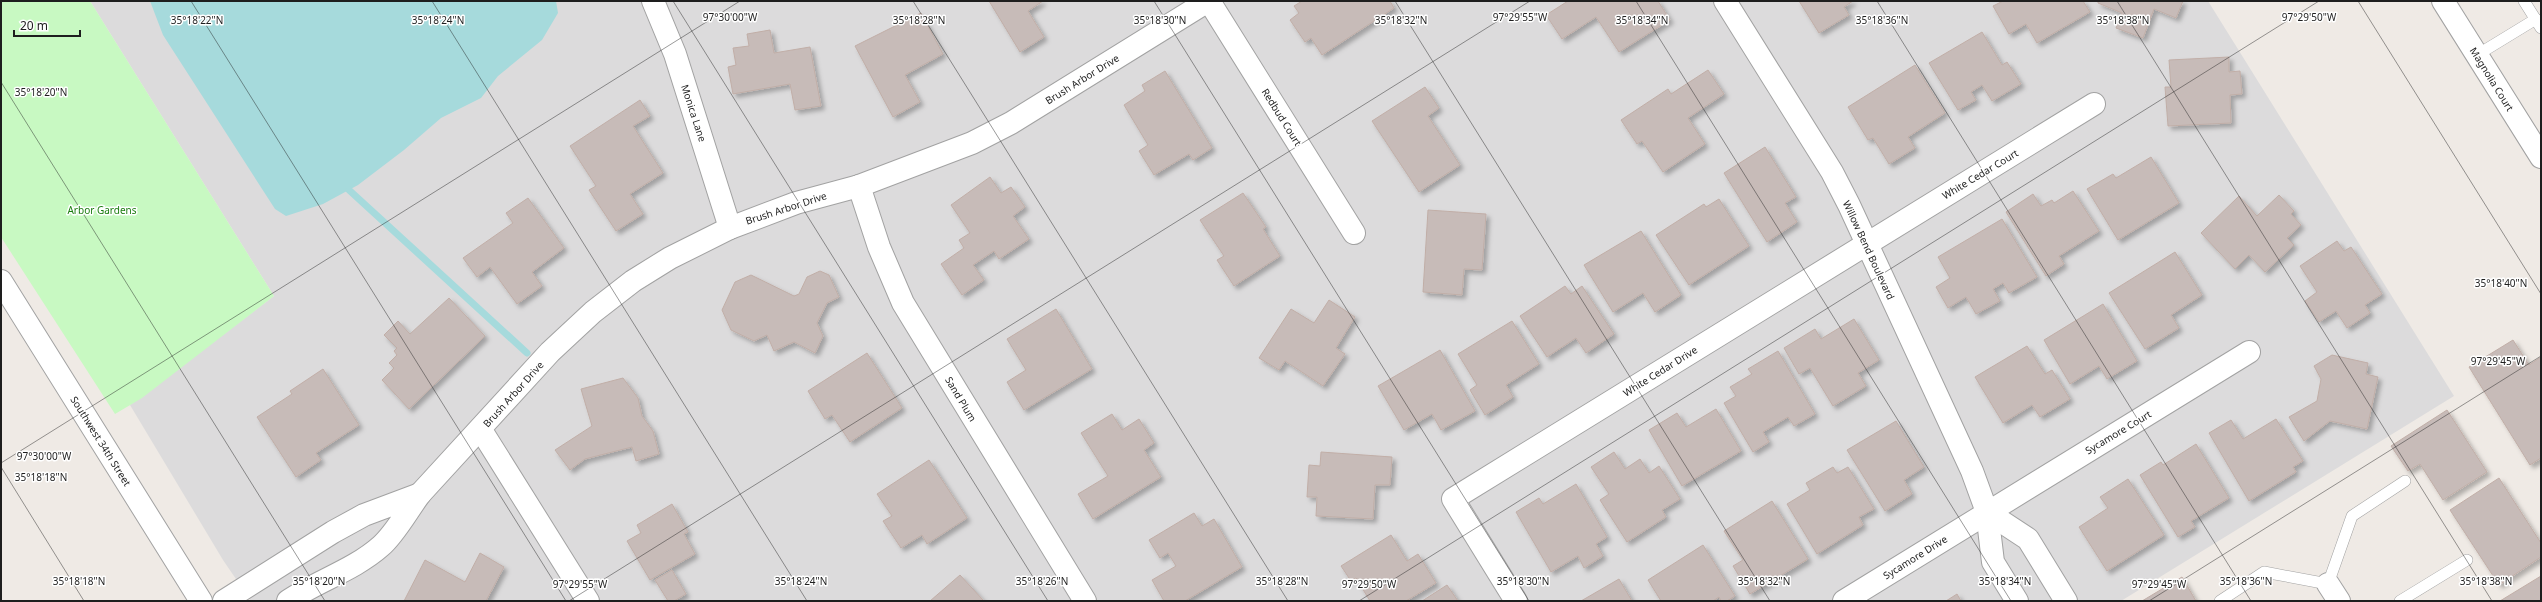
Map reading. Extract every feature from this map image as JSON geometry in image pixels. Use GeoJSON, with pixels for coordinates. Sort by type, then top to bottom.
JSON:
{"type":"FeatureCollection","features":[{"type":"Feature","properties":{"kind":"street","name":"Monica Lane"},"geometry":{"type":"LineString","coordinates":[[653,1],[675,54],[730,228]]}},
{"type":"Feature","properties":{"kind":"street","name":"Brush Arbor Drive"},"geometry":{"type":"LineString","coordinates":[[288,601],[310,586],[354,565],[382,546],[420,494],[550,352],[593,312],[633,281],[670,258],[730,228],[796,203],[859,186],[929,161],[972,143],[1011,123],[1209,1]]}},
{"type":"Feature","properties":{"kind":"street","name":"Redbud Court"},"geometry":{"type":"LineString","coordinates":[[1209,1],[1354,232]]}},
{"type":"Feature","properties":{"kind":"street","name":"Willow Bend Boulevard"},"geometry":{"type":"LineString","coordinates":[[1725,1],[1832,172],[1867,243],[1972,471],[1987,512],[1993,562],[2017,601]]}},
{"type":"Feature","properties":{"kind":"street","name":"Magnolia Court"},"geometry":{"type":"LineString","coordinates":[[2443,1],[2541,158]]}},
{"type":"Feature","properties":{"kind":"street","name":"White Cedar Court"},"geometry":{"type":"LineString","coordinates":[[1867,243],[2094,104]]}},
{"type":"Feature","properties":{"kind":"street","name":"Sand Plum"},"geometry":{"type":"LineString","coordinates":[[859,186],[879,247],[903,303],[1085,601]]}},
{"type":"Feature","properties":{"kind":"street","name":"White Cedar Drive"},"geometry":{"type":"LineString","coordinates":[[1516,601],[1453,499],[1867,243]]}},
{"type":"Feature","properties":{"kind":"street","name":"Southwest 34th Street"},"geometry":{"type":"LineString","coordinates":[[1,281],[202,601]]}},
{"type":"Feature","properties":{"kind":"street","name":"Sycamore Court"},"geometry":{"type":"LineString","coordinates":[[1987,512],[2249,352]]}},
{"type":"Feature","properties":{"kind":"street"},"geometry":{"type":"LineString","coordinates":[[480,430],[588,601]]}},
{"type":"Feature","properties":{"kind":"street","name":"Brush Arbor Drive"},"geometry":{"type":"LineString","coordinates":[[224,601],[364,515],[420,494]]}},
{"type":"Feature","properties":{"kind":"street"},"geometry":{"type":"LineString","coordinates":[[1987,512],[2028,539],[2066,601]]}},
{"type":"Feature","properties":{"kind":"street","name":"Sycamore Drive"},"geometry":{"type":"LineString","coordinates":[[1844,601],[1987,512]]}},
{"type":"Feature","properties":{"kind":"street"},"geometry":{"type":"LineString","coordinates":[[293,558],[310,586]]}},
{"type":"Feature","properties":{"kind":"lane"},"geometry":{"type":"LineString","coordinates":[[2477,55],[2538,24],[2524,1]]}},
{"type":"Feature","properties":{"kind":"lane"},"geometry":{"type":"LineString","coordinates":[[2220,601],[2264,572],[2333,592],[2352,516],[2405,481]]}},
{"type":"Feature","properties":{"kind":"lane"},"geometry":{"type":"LineString","coordinates":[[2400,601],[2467,560]]}},
{"type":"Feature","properties":{"kind":"shaded area"},"geometry":{"type":"Polygon","coordinates":[[[90,1],[2208,1],[2454,396],[2121,601],[251,601],[223,560],[130,405],[274,296],[90,1]]]}},
{"type":"Feature","properties":{"kind":"green space","name":"Arbor Gardens"},"geometry":{"type":"Polygon","coordinates":[[[1,1],[90,1],[274,296],[142,398],[115,414],[1,237],[1,1]]]}},
{"type":"Feature","properties":{"kind":"water"},"geometry":{"type":"Polygon","coordinates":[[[150,1],[556,1],[558,13],[542,40],[498,76],[481,98],[441,118],[404,150],[358,185],[323,204],[286,216],[275,209],[163,35],[150,1]]]}},
{"type":"Feature","properties":{"kind":"building"},"geometry":{"type":"Polygon","coordinates":[[[989,1],[1043,1],[1028,11],[1044,37],[1020,52],[989,1]]]}},
{"type":"Feature","properties":{"kind":"building"},"geometry":{"type":"Polygon","coordinates":[[[1302,1],[1390,1],[1394,8],[1322,55],[1311,38],[1305,42],[1290,20],[1299,13],[1294,6],[1302,1]]]}},
{"type":"Feature","properties":{"kind":"building"},"geometry":{"type":"Polygon","coordinates":[[[1568,1],[1658,1],[1670,20],[1619,52],[1596,17],[1562,39],[1546,15],[1568,1]]]}},
{"type":"Feature","properties":{"kind":"building"},"geometry":{"type":"Polygon","coordinates":[[[1799,1],[1853,1],[1844,7],[1849,15],[1819,33],[1799,1]]]}},
{"type":"Feature","properties":{"kind":"building"},"geometry":{"type":"Polygon","coordinates":[[[2003,1],[2083,1],[2090,12],[2037,43],[2026,24],[2009,34],[1993,6],[2003,1]]]}},
{"type":"Feature","properties":{"kind":"building"},"geometry":{"type":"Polygon","coordinates":[[[2098,1],[2183,1],[2176,18],[2154,9],[2143,38],[2116,28],[2122,13],[2098,3],[2098,1]]]}},
{"type":"Feature","properties":{"kind":"building"},"geometry":{"type":"Polygon","coordinates":[[[921,13],[943,54],[905,75],[920,102],[893,117],[855,46],[921,13]]]}},
{"type":"Feature","properties":{"kind":"building"},"geometry":{"type":"Polygon","coordinates":[[[770,30],[774,53],[810,47],[821,106],[795,110],[790,84],[733,94],[728,67],[736,65],[733,48],[749,46],[747,34],[770,30]]]}},
{"type":"Feature","properties":{"kind":"building"},"geometry":{"type":"Polygon","coordinates":[[[1982,32],[2002,65],[2007,62],[2021,84],[1992,101],[1982,85],[1971,92],[1976,100],[1958,110],[1929,63],[1982,32]]]}},
{"type":"Feature","properties":{"kind":"building"},"geometry":{"type":"Polygon","coordinates":[[[2229,57],[2229,72],[2240,71],[2242,94],[2230,95],[2231,123],[2168,126],[2165,87],[2171,87],[2169,60],[2229,57]]]}},
{"type":"Feature","properties":{"kind":"building"},"geometry":{"type":"Polygon","coordinates":[[[1915,65],[1945,113],[1908,137],[1915,148],[1889,164],[1873,138],[1868,140],[1848,107],[1915,65]]]}},
{"type":"Feature","properties":{"kind":"building"},"geometry":{"type":"Polygon","coordinates":[[[1708,70],[1724,94],[1688,118],[1705,144],[1663,172],[1642,141],[1637,144],[1621,120],[1668,89],[1671,94],[1708,70]]]}},
{"type":"Feature","properties":{"kind":"building"},"geometry":{"type":"Polygon","coordinates":[[[1165,71],[1212,148],[1193,160],[1189,154],[1154,175],[1139,151],[1148,145],[1124,105],[1145,91],[1142,85],[1165,71]]]}},
{"type":"Feature","properties":{"kind":"building"},"geometry":{"type":"Polygon","coordinates":[[[1425,87],[1439,108],[1428,116],[1460,165],[1419,192],[1372,121],[1425,87]]]}},
{"type":"Feature","properties":{"kind":"building"},"geometry":{"type":"Polygon","coordinates":[[[640,100],[650,116],[633,126],[663,173],[630,194],[643,214],[616,231],[589,190],[596,186],[570,146],[640,100]]]}},
{"type":"Feature","properties":{"kind":"building"},"geometry":{"type":"Polygon","coordinates":[[[1765,147],[1796,197],[1785,203],[1797,222],[1767,242],[1724,173],[1765,147]]]}},
{"type":"Feature","properties":{"kind":"building"},"geometry":{"type":"Polygon","coordinates":[[[2151,157],[2179,203],[2118,240],[2087,189],[2113,174],[2116,178],[2151,157]]]}},
{"type":"Feature","properties":{"kind":"building"},"geometry":{"type":"Polygon","coordinates":[[[990,177],[1001,193],[1011,187],[1025,207],[1013,216],[1029,239],[999,259],[994,251],[973,265],[984,280],[962,295],[941,264],[964,248],[959,240],[970,233],[951,205],[990,177]]]}},
{"type":"Feature","properties":{"kind":"building"},"geometry":{"type":"Polygon","coordinates":[[[2073,191],[2099,231],[2059,256],[2064,264],[2046,276],[2006,212],[2033,194],[2041,206],[2052,200],[2054,203],[2073,191]]]}},
{"type":"Feature","properties":{"kind":"building"},"geometry":{"type":"Polygon","coordinates":[[[1243,193],[1266,227],[1263,229],[1280,256],[1234,286],[1217,260],[1224,256],[1200,220],[1243,193]]]}},
{"type":"Feature","properties":{"kind":"building"},"geometry":{"type":"Polygon","coordinates":[[[2279,195],[2294,211],[2291,214],[2301,225],[2287,238],[2294,245],[2265,272],[2249,255],[2235,269],[2201,233],[2239,196],[2257,216],[2279,195]]]}},
{"type":"Feature","properties":{"kind":"building"},"geometry":{"type":"Polygon","coordinates":[[[528,198],[564,248],[532,272],[542,286],[517,304],[490,267],[477,277],[463,258],[513,223],[506,213],[528,198]]]}},
{"type":"Feature","properties":{"kind":"building"},"geometry":{"type":"Polygon","coordinates":[[[1719,199],[1749,246],[1689,285],[1656,235],[1704,204],[1706,207],[1719,199]]]}},
{"type":"Feature","properties":{"kind":"building"},"geometry":{"type":"Polygon","coordinates":[[[1428,210],[1486,214],[1482,270],[1464,269],[1462,295],[1423,292],[1428,210]]]}},
{"type":"Feature","properties":{"kind":"building"},"geometry":{"type":"Polygon","coordinates":[[[2002,219],[2037,277],[2009,293],[2003,283],[1993,289],[2000,301],[1976,314],[1966,297],[1948,308],[1936,287],[1950,278],[1938,257],[2002,219]]]}},
{"type":"Feature","properties":{"kind":"building"},"geometry":{"type":"Polygon","coordinates":[[[1641,231],[1681,295],[1655,312],[1643,293],[1613,312],[1584,265],[1641,231]]]}},
{"type":"Feature","properties":{"kind":"building"},"geometry":{"type":"Polygon","coordinates":[[[2337,241],[2344,251],[2351,247],[2382,294],[2365,305],[2370,313],[2347,328],[2336,311],[2319,322],[2305,301],[2317,292],[2300,266],[2337,241]]]}},
{"type":"Feature","properties":{"kind":"building"},"geometry":{"type":"Polygon","coordinates":[[[2175,252],[2202,295],[2171,315],[2179,328],[2145,349],[2109,293],[2175,252]]]}},
{"type":"Feature","properties":{"kind":"building"},"geometry":{"type":"Polygon","coordinates":[[[820,271],[829,275],[839,297],[827,303],[817,323],[823,336],[815,353],[794,342],[774,351],[767,335],[754,341],[731,330],[722,310],[735,282],[751,275],[794,296],[799,294],[807,277],[820,271]]]}},
{"type":"Feature","properties":{"kind":"building"},"geometry":{"type":"Polygon","coordinates":[[[1565,286],[1571,294],[1582,286],[1614,334],[1586,353],[1576,338],[1547,357],[1520,316],[1565,286]]]}},
{"type":"Feature","properties":{"kind":"building"},"geometry":{"type":"Polygon","coordinates":[[[449,298],[485,336],[409,409],[382,380],[394,368],[389,363],[397,355],[394,351],[397,348],[384,335],[398,321],[410,334],[449,298]]]}},
{"type":"Feature","properties":{"kind":"building"},"geometry":{"type":"Polygon","coordinates":[[[1329,300],[1355,317],[1336,348],[1345,354],[1323,386],[1285,361],[1279,370],[1259,358],[1291,309],[1314,323],[1329,300]]]}},
{"type":"Feature","properties":{"kind":"building"},"geometry":{"type":"Polygon","coordinates":[[[2103,304],[2137,361],[2107,379],[2099,366],[2070,384],[2044,340],[2103,304]]]}},
{"type":"Feature","properties":{"kind":"building"},"geometry":{"type":"Polygon","coordinates":[[[1056,309],[1092,369],[1024,410],[1007,382],[1026,370],[1007,339],[1056,309]]]}},
{"type":"Feature","properties":{"kind":"building"},"geometry":{"type":"Polygon","coordinates":[[[1854,319],[1879,360],[1858,373],[1866,386],[1833,406],[1810,368],[1799,374],[1784,348],[1815,329],[1821,339],[1854,319]]]}},
{"type":"Feature","properties":{"kind":"building"},"geometry":{"type":"Polygon","coordinates":[[[1512,321],[1539,364],[1506,385],[1513,397],[1485,415],[1470,390],[1477,385],[1458,354],[1512,321]]]}},
{"type":"Feature","properties":{"kind":"building"},"geometry":{"type":"Polygon","coordinates":[[[2513,340],[2529,365],[2541,357],[2541,458],[2530,465],[2469,367],[2513,340]]]}},
{"type":"Feature","properties":{"kind":"building"},"geometry":{"type":"Polygon","coordinates":[[[2027,346],[2045,374],[2052,370],[2070,399],[2040,417],[2032,405],[2003,423],[1975,377],[2027,346]]]}},
{"type":"Feature","properties":{"kind":"building"},"geometry":{"type":"Polygon","coordinates":[[[1440,350],[1475,411],[1441,430],[1432,414],[1404,430],[1378,386],[1440,350]]]}},
{"type":"Feature","properties":{"kind":"building"},"geometry":{"type":"Polygon","coordinates":[[[1778,351],[1815,414],[1794,426],[1788,417],[1763,432],[1769,442],[1753,452],[1724,403],[1736,396],[1730,387],[1752,374],[1748,369],[1778,351]]]}},
{"type":"Feature","properties":{"kind":"building"},"geometry":{"type":"Polygon","coordinates":[[[867,353],[902,408],[850,442],[832,415],[825,419],[808,391],[867,353]]]}},
{"type":"Feature","properties":{"kind":"building"},"geometry":{"type":"Polygon","coordinates":[[[2332,355],[2368,363],[2366,374],[2378,377],[2367,429],[2330,421],[2304,441],[2289,417],[2317,401],[2321,379],[2314,366],[2332,355]]]}},
{"type":"Feature","properties":{"kind":"building"},"geometry":{"type":"Polygon","coordinates":[[[323,369],[359,425],[316,453],[321,460],[296,477],[257,417],[292,394],[290,391],[323,369]]]}},
{"type":"Feature","properties":{"kind":"building"},"geometry":{"type":"Polygon","coordinates":[[[623,378],[638,398],[642,416],[653,431],[659,454],[636,461],[632,447],[585,459],[570,470],[555,450],[592,426],[581,389],[623,378]]]}},
{"type":"Feature","properties":{"kind":"building"},"geometry":{"type":"Polygon","coordinates":[[[1716,409],[1741,451],[1682,486],[1649,430],[1677,413],[1686,427],[1716,409]]]}},
{"type":"Feature","properties":{"kind":"building"},"geometry":{"type":"Polygon","coordinates":[[[2447,410],[2487,472],[2443,500],[2420,464],[2408,471],[2391,446],[2447,410]]]}},
{"type":"Feature","properties":{"kind":"building"},"geometry":{"type":"Polygon","coordinates":[[[1112,414],[1122,430],[1139,419],[1154,443],[1144,450],[1161,477],[1093,519],[1078,494],[1108,476],[1081,433],[1112,414]]]}},
{"type":"Feature","properties":{"kind":"building"},"geometry":{"type":"Polygon","coordinates":[[[2276,419],[2303,461],[2293,467],[2296,472],[2249,501],[2209,433],[2231,420],[2243,439],[2276,419]]]}},
{"type":"Feature","properties":{"kind":"building"},"geometry":{"type":"Polygon","coordinates":[[[1896,421],[1924,467],[1904,480],[1912,494],[1885,511],[1847,450],[1896,421]]]}},
{"type":"Feature","properties":{"kind":"building"},"geometry":{"type":"Polygon","coordinates":[[[2196,444],[2229,498],[2191,521],[2195,527],[2178,537],[2140,475],[2161,462],[2163,465],[2196,444]]]}},
{"type":"Feature","properties":{"kind":"building"},"geometry":{"type":"Polygon","coordinates":[[[1321,452],[1392,457],[1390,485],[1375,485],[1373,519],[1316,516],[1317,497],[1307,497],[1309,465],[1320,466],[1321,452]]]}},
{"type":"Feature","properties":{"kind":"building"},"geometry":{"type":"Polygon","coordinates":[[[1614,452],[1625,469],[1640,459],[1649,473],[1659,466],[1680,499],[1662,510],[1666,517],[1627,542],[1600,500],[1609,494],[1591,467],[1614,452]]]}},
{"type":"Feature","properties":{"kind":"building"},"geometry":{"type":"Polygon","coordinates":[[[929,460],[967,518],[927,544],[922,535],[901,548],[883,521],[892,516],[877,494],[929,460]]]}},
{"type":"Feature","properties":{"kind":"building"},"geometry":{"type":"Polygon","coordinates":[[[1833,467],[1837,473],[1848,467],[1874,509],[1859,517],[1863,525],[1817,554],[1787,504],[1810,490],[1806,483],[1833,467]]]}},
{"type":"Feature","properties":{"kind":"building"},"geometry":{"type":"Polygon","coordinates":[[[2499,478],[2541,543],[2541,557],[2499,585],[2450,510],[2499,478]]]}},
{"type":"Feature","properties":{"kind":"building"},"geometry":{"type":"Polygon","coordinates":[[[2128,479],[2164,535],[2107,571],[2079,527],[2108,508],[2100,497],[2128,479]]]}},
{"type":"Feature","properties":{"kind":"building"},"geometry":{"type":"Polygon","coordinates":[[[1576,484],[1607,537],[1596,544],[1603,556],[1584,568],[1578,556],[1551,572],[1516,512],[1539,498],[1543,504],[1576,484]]]}},
{"type":"Feature","properties":{"kind":"building"},"geometry":{"type":"Polygon","coordinates":[[[1772,501],[1808,559],[1750,594],[1733,566],[1743,560],[1724,531],[1772,501]]]}},
{"type":"Feature","properties":{"kind":"building"},"geometry":{"type":"Polygon","coordinates":[[[672,504],[688,532],[684,534],[695,554],[650,580],[627,541],[641,533],[637,525],[672,504]]]}},
{"type":"Feature","properties":{"kind":"building"},"geometry":{"type":"Polygon","coordinates":[[[1194,513],[1202,526],[1214,519],[1242,567],[1185,601],[1164,601],[1152,580],[1176,566],[1168,553],[1160,558],[1149,540],[1194,513]]]}},
{"type":"Feature","properties":{"kind":"building"},"geometry":{"type":"Polygon","coordinates":[[[1391,535],[1407,561],[1418,554],[1436,583],[1406,601],[1370,601],[1356,578],[1351,581],[1341,566],[1391,535]]]}},
{"type":"Feature","properties":{"kind":"building"},"geometry":{"type":"Polygon","coordinates":[[[1703,545],[1735,596],[1727,601],[1721,601],[1719,597],[1713,601],[1661,601],[1648,580],[1703,545]]]}},
{"type":"Feature","properties":{"kind":"building"},"geometry":{"type":"Polygon","coordinates":[[[480,553],[504,567],[486,601],[404,601],[425,560],[465,582],[480,553]]]}},
{"type":"Feature","properties":{"kind":"building"},"geometry":{"type":"Polygon","coordinates":[[[672,570],[686,594],[674,601],[668,601],[655,580],[672,570]]]}},
{"type":"Feature","properties":{"kind":"building"},"geometry":{"type":"Polygon","coordinates":[[[960,575],[984,601],[930,601],[960,575]]]}},
{"type":"Feature","properties":{"kind":"building"},"geometry":{"type":"Polygon","coordinates":[[[2541,576],[2541,601],[2500,601],[2541,576]]]}},
{"type":"Feature","properties":{"kind":"building"},"geometry":{"type":"Polygon","coordinates":[[[2182,577],[2196,601],[2142,601],[2182,577]]]}},
{"type":"Feature","properties":{"kind":"building"},"geometry":{"type":"Polygon","coordinates":[[[1619,579],[1632,601],[1581,601],[1619,579]]]}},
{"type":"Feature","properties":{"kind":"building"},"geometry":{"type":"Polygon","coordinates":[[[1447,585],[1458,601],[1422,601],[1447,585]]]}},
{"type":"Feature","properties":{"kind":"building"},"geometry":{"type":"Polygon","coordinates":[[[1957,594],[1961,601],[1946,601],[1957,594]]]}},
{"type":"Feature","properties":{"kind":"waterway"},"geometry":{"type":"LineString","coordinates":[[349,190],[527,353]]}}]}
